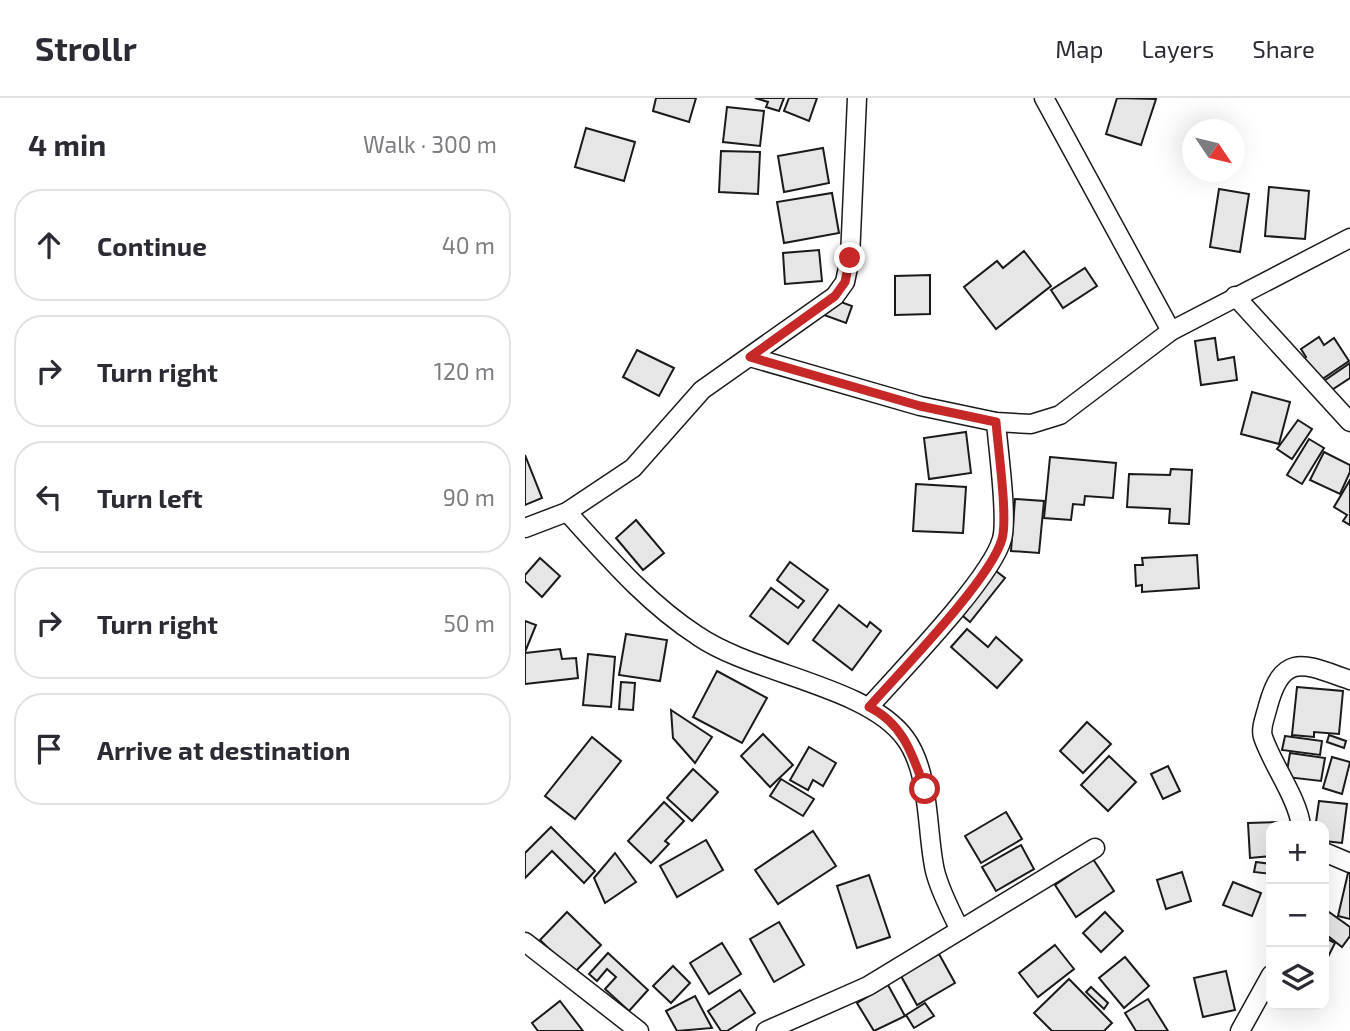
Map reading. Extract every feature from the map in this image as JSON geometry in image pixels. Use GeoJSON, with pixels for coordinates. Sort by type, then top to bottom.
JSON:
{"type":"FeatureCollection","features":[{"type":"Feature","properties":{"kind":"street"},"geometry":{"type":"LineString","coordinates":[[525,528],[567,512],[633,468],[702,390],[835,296],[845,282],[850,258],[857,98]]}},
{"type":"Feature","properties":{"kind":"street"},"geometry":{"type":"LineString","coordinates":[[1044,98],[1171,331]]}},
{"type":"Feature","properties":{"kind":"street"},"geometry":{"type":"LineString","coordinates":[[750,357],[920,406],[996,422],[1031,424],[1060,415],[1171,331],[1350,238]]}},
{"type":"Feature","properties":{"kind":"street"},"geometry":{"type":"LineString","coordinates":[[1235,296],[1350,422]]}},
{"type":"Feature","properties":{"kind":"street"},"geometry":{"type":"LineString","coordinates":[[869,707],[964,598],[989,564],[1002,539],[996,422]]}},
{"type":"Feature","properties":{"kind":"street"},"geometry":{"type":"LineString","coordinates":[[567,512],[643,595],[699,638],[789,677],[879,711],[906,739],[925,789],[935,872],[960,930]]}},
{"type":"Feature","properties":{"kind":"street"},"geometry":{"type":"LineString","coordinates":[[1299,821],[1261,733],[1275,681],[1281,672],[1294,667],[1316,669],[1350,680]]}},
{"type":"Feature","properties":{"kind":"street"},"geometry":{"type":"LineString","coordinates":[[766,1031],[868,986],[1095,848]]}},
{"type":"Feature","properties":{"kind":"street"},"geometry":{"type":"LineString","coordinates":[[1329,854],[1350,863]]}},
{"type":"Feature","properties":{"kind":"street"},"geometry":{"type":"LineString","coordinates":[[525,942],[639,1031]]}},
{"type":"Feature","properties":{"kind":"street"},"geometry":{"type":"LineString","coordinates":[[1240,1031],[1266,984]]}},
{"type":"Feature","properties":{"kind":"building"},"geometry":{"type":"Polygon","coordinates":[[[656,98],[696,98],[689,122],[653,111],[656,98]]]}},
{"type":"Feature","properties":{"kind":"building"},"geometry":{"type":"Polygon","coordinates":[[[755,98],[784,98],[779,111],[766,107],[768,102],[755,98]]]}},
{"type":"Feature","properties":{"kind":"building"},"geometry":{"type":"Polygon","coordinates":[[[789,98],[817,98],[809,121],[784,111],[789,98]]]}},
{"type":"Feature","properties":{"kind":"building"},"geometry":{"type":"Polygon","coordinates":[[[1117,98],[1156,99],[1141,145],[1106,134],[1117,98]]]}},
{"type":"Feature","properties":{"kind":"building"},"geometry":{"type":"Polygon","coordinates":[[[727,107],[764,111],[760,146],[723,142],[727,107]]]}},
{"type":"Feature","properties":{"kind":"building"},"geometry":{"type":"Polygon","coordinates":[[[586,128],[635,142],[624,181],[575,167],[586,128]]]}},
{"type":"Feature","properties":{"kind":"building"},"geometry":{"type":"Polygon","coordinates":[[[823,148],[829,183],[784,192],[778,156],[823,148]]]}},
{"type":"Feature","properties":{"kind":"building"},"geometry":{"type":"Polygon","coordinates":[[[721,151],[760,152],[758,194],[719,192],[721,151]]]}},
{"type":"Feature","properties":{"kind":"building"},"geometry":{"type":"Polygon","coordinates":[[[1269,187],[1309,191],[1305,239],[1265,236],[1269,187]]]}},
{"type":"Feature","properties":{"kind":"building"},"geometry":{"type":"Polygon","coordinates":[[[1219,189],[1249,194],[1240,252],[1210,247],[1219,189]]]}},
{"type":"Feature","properties":{"kind":"building"},"geometry":{"type":"Polygon","coordinates":[[[832,193],[839,233],[784,243],[777,202],[832,193]]]}},
{"type":"Feature","properties":{"kind":"building"},"geometry":{"type":"Polygon","coordinates":[[[819,250],[822,281],[785,284],[783,253],[819,250]]]}},
{"type":"Feature","properties":{"kind":"building"},"geometry":{"type":"Polygon","coordinates":[[[1024,251],[1051,286],[996,329],[964,287],[997,261],[1003,268],[1024,251]]]}},
{"type":"Feature","properties":{"kind":"building"},"geometry":{"type":"Polygon","coordinates":[[[1085,268],[1097,286],[1063,308],[1051,290],[1085,268]]]}},
{"type":"Feature","properties":{"kind":"building"},"geometry":{"type":"Polygon","coordinates":[[[930,275],[930,314],[895,315],[895,276],[930,275]]]}},
{"type":"Feature","properties":{"kind":"building"},"geometry":{"type":"Polygon","coordinates":[[[830,298],[852,306],[846,323],[824,315],[830,298]]]}},
{"type":"Feature","properties":{"kind":"building"},"geometry":{"type":"Polygon","coordinates":[[[1319,337],[1324,345],[1334,338],[1349,361],[1312,386],[1297,363],[1306,357],[1301,349],[1319,337]]]}},
{"type":"Feature","properties":{"kind":"building"},"geometry":{"type":"Polygon","coordinates":[[[1215,338],[1218,360],[1234,357],[1237,380],[1201,385],[1195,341],[1215,338]]]}},
{"type":"Feature","properties":{"kind":"building"},"geometry":{"type":"Polygon","coordinates":[[[637,350],[674,368],[659,396],[623,377],[637,350]]]}},
{"type":"Feature","properties":{"kind":"building"},"geometry":{"type":"Polygon","coordinates":[[[1350,363],[1350,378],[1324,395],[1318,385],[1350,363]]]}},
{"type":"Feature","properties":{"kind":"building"},"geometry":{"type":"Polygon","coordinates":[[[1252,392],[1290,402],[1279,444],[1241,434],[1252,392]]]}},
{"type":"Feature","properties":{"kind":"building"},"geometry":{"type":"Polygon","coordinates":[[[1298,420],[1312,429],[1292,459],[1277,449],[1298,420]]]}},
{"type":"Feature","properties":{"kind":"building"},"geometry":{"type":"Polygon","coordinates":[[[966,432],[971,473],[929,479],[924,438],[966,432]]]}},
{"type":"Feature","properties":{"kind":"building"},"geometry":{"type":"Polygon","coordinates":[[[1309,439],[1324,448],[1302,484],[1287,475],[1309,439]]]}},
{"type":"Feature","properties":{"kind":"building"},"geometry":{"type":"Polygon","coordinates":[[[1324,452],[1350,465],[1350,472],[1340,494],[1310,480],[1324,452]]]}},
{"type":"Feature","properties":{"kind":"building"},"geometry":{"type":"Polygon","coordinates":[[[525,455],[542,498],[525,505],[525,455]]]}},
{"type":"Feature","properties":{"kind":"building"},"geometry":{"type":"Polygon","coordinates":[[[1050,457],[1116,463],[1113,498],[1085,496],[1084,505],[1073,504],[1071,520],[1044,518],[1050,457]]]}},
{"type":"Feature","properties":{"kind":"building"},"geometry":{"type":"Polygon","coordinates":[[[1171,469],[1192,470],[1189,524],[1169,523],[1170,509],[1127,507],[1129,474],[1170,475],[1171,469]]]}},
{"type":"Feature","properties":{"kind":"building"},"geometry":{"type":"Polygon","coordinates":[[[1350,480],[1350,525],[1343,521],[1347,515],[1334,507],[1350,480]]]}},
{"type":"Feature","properties":{"kind":"building"},"geometry":{"type":"Polygon","coordinates":[[[916,484],[966,487],[963,533],[913,531],[916,484]]]}},
{"type":"Feature","properties":{"kind":"building"},"geometry":{"type":"Polygon","coordinates":[[[1015,499],[1044,501],[1039,553],[1011,551],[1015,499]]]}},
{"type":"Feature","properties":{"kind":"building"},"geometry":{"type":"Polygon","coordinates":[[[636,520],[664,553],[643,570],[616,538],[636,520]]]}},
{"type":"Feature","properties":{"kind":"building"},"geometry":{"type":"Polygon","coordinates":[[[1197,555],[1199,588],[1142,592],[1142,585],[1136,586],[1135,565],[1143,565],[1142,558],[1197,555]]]}},
{"type":"Feature","properties":{"kind":"building"},"geometry":{"type":"Polygon","coordinates":[[[540,558],[560,576],[542,597],[525,581],[525,575],[540,558]]]}},
{"type":"Feature","properties":{"kind":"building"},"geometry":{"type":"Polygon","coordinates":[[[790,562],[828,590],[788,644],[750,616],[771,588],[798,608],[804,601],[777,580],[790,562]]]}},
{"type":"Feature","properties":{"kind":"building"},"geometry":{"type":"Polygon","coordinates":[[[992,568],[1005,578],[970,622],[957,611],[992,568]]]}},
{"type":"Feature","properties":{"kind":"building"},"geometry":{"type":"Polygon","coordinates":[[[839,605],[867,627],[870,622],[881,631],[852,670],[813,640],[839,605]]]}},
{"type":"Feature","properties":{"kind":"building"},"geometry":{"type":"Polygon","coordinates":[[[525,621],[536,625],[525,652],[525,621]]]}},
{"type":"Feature","properties":{"kind":"building"},"geometry":{"type":"Polygon","coordinates":[[[967,629],[988,647],[996,637],[1022,660],[997,688],[951,647],[967,629]]]}},
{"type":"Feature","properties":{"kind":"building"},"geometry":{"type":"Polygon","coordinates":[[[626,634],[667,640],[660,681],[619,675],[626,634]]]}},
{"type":"Feature","properties":{"kind":"building"},"geometry":{"type":"Polygon","coordinates":[[[560,649],[562,659],[576,658],[578,678],[525,684],[525,653],[560,649]]]}},
{"type":"Feature","properties":{"kind":"building"},"geometry":{"type":"Polygon","coordinates":[[[588,654],[615,657],[611,707],[583,705],[588,654]]]}},
{"type":"Feature","properties":{"kind":"building"},"geometry":{"type":"Polygon","coordinates":[[[717,671],[767,698],[742,743],[693,717],[717,671]]]}},
{"type":"Feature","properties":{"kind":"building"},"geometry":{"type":"Polygon","coordinates":[[[621,682],[635,683],[633,710],[619,709],[621,682]]]}},
{"type":"Feature","properties":{"kind":"building"},"geometry":{"type":"Polygon","coordinates":[[[1297,687],[1343,691],[1339,734],[1314,732],[1314,737],[1292,735],[1297,687]]]}},
{"type":"Feature","properties":{"kind":"building"},"geometry":{"type":"Polygon","coordinates":[[[671,710],[712,737],[695,763],[673,738],[671,710]]]}},
{"type":"Feature","properties":{"kind":"building"},"geometry":{"type":"Polygon","coordinates":[[[1087,722],[1111,744],[1083,773],[1060,751],[1087,722]]]}},
{"type":"Feature","properties":{"kind":"building"},"geometry":{"type":"Polygon","coordinates":[[[763,734],[793,765],[770,787],[741,756],[763,734]]]}},
{"type":"Feature","properties":{"kind":"building"},"geometry":{"type":"Polygon","coordinates":[[[1329,735],[1346,741],[1344,748],[1327,742],[1329,735]]]}},
{"type":"Feature","properties":{"kind":"building"},"geometry":{"type":"Polygon","coordinates":[[[1285,736],[1322,741],[1320,755],[1282,750],[1285,736]]]}},
{"type":"Feature","properties":{"kind":"building"},"geometry":{"type":"Polygon","coordinates":[[[592,737],[621,761],[575,819],[545,796],[592,737]]]}},
{"type":"Feature","properties":{"kind":"building"},"geometry":{"type":"Polygon","coordinates":[[[809,747],[836,763],[823,786],[813,780],[808,790],[790,780],[809,747]]]}},
{"type":"Feature","properties":{"kind":"building"},"geometry":{"type":"Polygon","coordinates":[[[1290,753],[1325,758],[1321,781],[1286,777],[1290,753]]]}},
{"type":"Feature","properties":{"kind":"building"},"geometry":{"type":"Polygon","coordinates":[[[1109,756],[1136,782],[1108,811],[1081,785],[1109,756]]]}},
{"type":"Feature","properties":{"kind":"building"},"geometry":{"type":"Polygon","coordinates":[[[1332,757],[1350,762],[1342,794],[1323,788],[1332,757]]]}},
{"type":"Feature","properties":{"kind":"building"},"geometry":{"type":"Polygon","coordinates":[[[1168,766],[1180,791],[1163,799],[1151,774],[1168,766]]]}},
{"type":"Feature","properties":{"kind":"building"},"geometry":{"type":"Polygon","coordinates":[[[693,769],[718,792],[692,821],[667,798],[693,769]]]}},
{"type":"Feature","properties":{"kind":"building"},"geometry":{"type":"Polygon","coordinates":[[[781,779],[814,799],[803,816],[770,796],[781,779]]]}},
{"type":"Feature","properties":{"kind":"building"},"geometry":{"type":"Polygon","coordinates":[[[1319,801],[1347,804],[1342,843],[1329,842],[1329,821],[1316,821],[1319,801]]]}},
{"type":"Feature","properties":{"kind":"building"},"geometry":{"type":"Polygon","coordinates":[[[664,802],[684,821],[665,841],[669,844],[651,863],[628,841],[664,802]]]}},
{"type":"Feature","properties":{"kind":"building"},"geometry":{"type":"Polygon","coordinates":[[[1006,812],[1022,839],[981,863],[965,836],[1006,812]]]}},
{"type":"Feature","properties":{"kind":"building"},"geometry":{"type":"Polygon","coordinates":[[[1266,822],[1266,856],[1250,858],[1248,823],[1266,822]]]}},
{"type":"Feature","properties":{"kind":"building"},"geometry":{"type":"Polygon","coordinates":[[[551,827],[595,871],[584,883],[552,851],[525,878],[525,853],[551,827]]]}},
{"type":"Feature","properties":{"kind":"building"},"geometry":{"type":"Polygon","coordinates":[[[813,831],[836,866],[778,904],[755,870],[813,831]]]}},
{"type":"Feature","properties":{"kind":"building"},"geometry":{"type":"Polygon","coordinates":[[[706,840],[723,870],[677,897],[660,866],[706,840]]]}},
{"type":"Feature","properties":{"kind":"building"},"geometry":{"type":"Polygon","coordinates":[[[1021,845],[1034,869],[996,891],[982,867],[1021,845]]]}},
{"type":"Feature","properties":{"kind":"building"},"geometry":{"type":"Polygon","coordinates":[[[615,853],[636,882],[605,903],[594,878],[615,853]]]}},
{"type":"Feature","properties":{"kind":"building"},"geometry":{"type":"Polygon","coordinates":[[[1093,859],[1114,891],[1076,917],[1055,885],[1093,859]]]}},
{"type":"Feature","properties":{"kind":"building"},"geometry":{"type":"Polygon","coordinates":[[[1256,862],[1266,863],[1266,873],[1254,872],[1256,862]]]}},
{"type":"Feature","properties":{"kind":"building"},"geometry":{"type":"Polygon","coordinates":[[[1182,872],[1191,901],[1166,909],[1157,880],[1182,872]]]}},
{"type":"Feature","properties":{"kind":"building"},"geometry":{"type":"Polygon","coordinates":[[[1350,873],[1350,919],[1338,916],[1350,873]]]}},
{"type":"Feature","properties":{"kind":"building"},"geometry":{"type":"Polygon","coordinates":[[[869,875],[890,937],[857,948],[837,886],[869,875]]]}},
{"type":"Feature","properties":{"kind":"building"},"geometry":{"type":"Polygon","coordinates":[[[1233,882],[1261,893],[1252,916],[1223,905],[1233,882]]]}},
{"type":"Feature","properties":{"kind":"building"},"geometry":{"type":"Polygon","coordinates":[[[567,912],[601,945],[574,973],[540,940],[567,912]]]}},
{"type":"Feature","properties":{"kind":"building"},"geometry":{"type":"Polygon","coordinates":[[[1105,912],[1123,931],[1101,952],[1083,933],[1105,912]]]}},
{"type":"Feature","properties":{"kind":"building"},"geometry":{"type":"Polygon","coordinates":[[[1329,912],[1350,927],[1350,936],[1342,947],[1329,937],[1329,912]]]}},
{"type":"Feature","properties":{"kind":"building"},"geometry":{"type":"Polygon","coordinates":[[[779,922],[804,965],[774,982],[750,939],[779,922]]]}},
{"type":"Feature","properties":{"kind":"building"},"geometry":{"type":"Polygon","coordinates":[[[1329,940],[1335,943],[1329,955],[1329,940]]]}},
{"type":"Feature","properties":{"kind":"building"},"geometry":{"type":"Polygon","coordinates":[[[722,943],[741,974],[709,994],[690,963],[722,943]]]}},
{"type":"Feature","properties":{"kind":"building"},"geometry":{"type":"Polygon","coordinates":[[[1055,945],[1074,969],[1038,997],[1019,973],[1055,945]]]}},
{"type":"Feature","properties":{"kind":"building"},"geometry":{"type":"Polygon","coordinates":[[[608,953],[648,990],[629,1011],[605,989],[616,977],[607,969],[597,981],[589,974],[608,953]]]}},
{"type":"Feature","properties":{"kind":"building"},"geometry":{"type":"Polygon","coordinates":[[[939,954],[955,983],[917,1005],[901,976],[939,954]]]}},
{"type":"Feature","properties":{"kind":"building"},"geometry":{"type":"Polygon","coordinates":[[[1125,957],[1149,986],[1124,1008],[1099,978],[1125,957]]]}},
{"type":"Feature","properties":{"kind":"building"},"geometry":{"type":"Polygon","coordinates":[[[673,966],[690,983],[671,1003],[653,986],[673,966]]]}},
{"type":"Feature","properties":{"kind":"building"},"geometry":{"type":"Polygon","coordinates":[[[1226,971],[1235,1010],[1203,1017],[1194,978],[1226,971]]]}},
{"type":"Feature","properties":{"kind":"building"},"geometry":{"type":"Polygon","coordinates":[[[1069,979],[1112,1023],[1104,1031],[1052,1031],[1034,1013],[1069,979]]]}},
{"type":"Feature","properties":{"kind":"building"},"geometry":{"type":"Polygon","coordinates":[[[888,985],[905,1016],[874,1031],[857,1003],[888,985]]]}},
{"type":"Feature","properties":{"kind":"building"},"geometry":{"type":"Polygon","coordinates":[[[1091,987],[1108,1003],[1104,1009],[1086,992],[1091,987]]]}},
{"type":"Feature","properties":{"kind":"building"},"geometry":{"type":"Polygon","coordinates":[[[740,990],[755,1013],[727,1031],[721,1031],[708,1011],[740,990]]]}},
{"type":"Feature","properties":{"kind":"building"},"geometry":{"type":"Polygon","coordinates":[[[695,996],[712,1028],[677,1031],[666,1011],[695,996]]]}},
{"type":"Feature","properties":{"kind":"building"},"geometry":{"type":"Polygon","coordinates":[[[1148,999],[1168,1031],[1136,1031],[1125,1013],[1148,999]]]}},
{"type":"Feature","properties":{"kind":"building"},"geometry":{"type":"Polygon","coordinates":[[[560,1001],[583,1031],[538,1031],[532,1023],[560,1001]]]}},
{"type":"Feature","properties":{"kind":"building"},"geometry":{"type":"Polygon","coordinates":[[[925,1003],[934,1016],[914,1028],[906,1015],[925,1003]]]}},
{"type":"Feature","properties":{"kind":"route"},"geometry":{"type":"LineString","coordinates":[[850,258],[845,282],[835,296],[750,357],[920,406],[996,422],[1002,539],[989,564],[964,598],[869,707],[879,711],[906,739],[925,789]]}}]}
